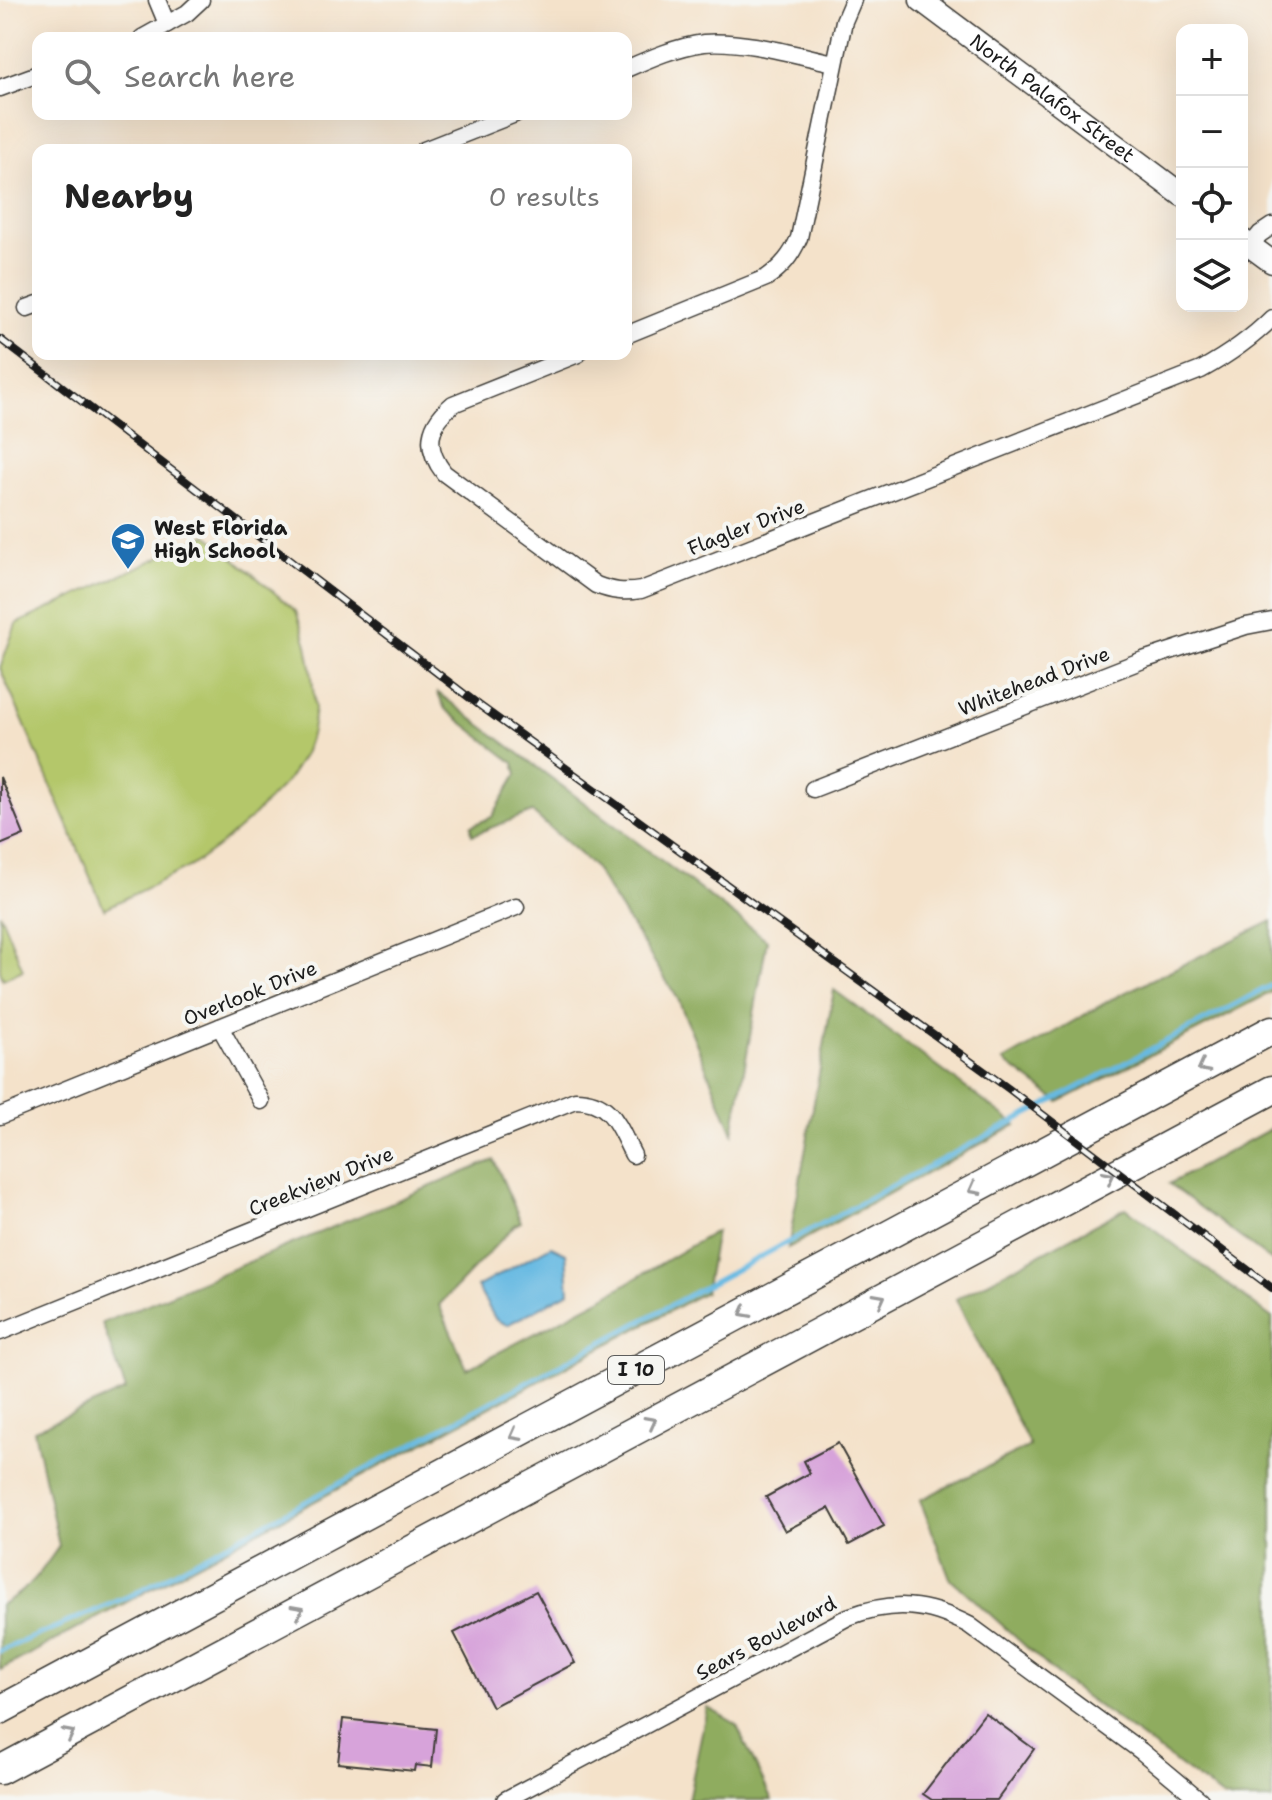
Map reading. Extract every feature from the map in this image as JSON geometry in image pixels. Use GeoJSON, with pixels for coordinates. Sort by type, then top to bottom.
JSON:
{"type":"FeatureCollection","features":[{"type":"Feature","properties":{"kind":"highway","name":"I 10"},"geometry":{"type":"LineString","coordinates":[[0,1710],[1272,1030]]}},
{"type":"Feature","properties":{"kind":"highway","name":"I 10"},"geometry":{"type":"LineString","coordinates":[[0,1770],[1272,1090]]}},
{"type":"Feature","properties":{"kind":"main road","name":"North Palafox Street"},"geometry":{"type":"LineString","coordinates":[[921,0],[1176,191]]}},
{"type":"Feature","properties":{"kind":"main road"},"geometry":{"type":"LineString","coordinates":[[1248,244],[1272,262]]}},
{"type":"Feature","properties":{"kind":"street"},"geometry":{"type":"LineString","coordinates":[[157,0],[167,24]]}},
{"type":"Feature","properties":{"kind":"street"},"geometry":{"type":"LineString","coordinates":[[153,32],[187,13],[201,0]]}},
{"type":"Feature","properties":{"kind":"street"},"geometry":{"type":"LineString","coordinates":[[632,333],[766,278],[780,269],[792,254],[799,238],[844,21],[853,0]]}},
{"type":"Feature","properties":{"kind":"street"},"geometry":{"type":"LineString","coordinates":[[633,66],[683,47],[707,43],[733,43],[834,63]]}},
{"type":"Feature","properties":{"kind":"street"},"geometry":{"type":"LineString","coordinates":[[0,88],[32,76]]}},
{"type":"Feature","properties":{"kind":"street"},"geometry":{"type":"LineString","coordinates":[[439,144],[500,120]]}},
{"type":"Feature","properties":{"kind":"street"},"geometry":{"type":"LineString","coordinates":[[1248,242],[1272,226]]}},
{"type":"Feature","properties":{"kind":"street","name":"Flagler Drive"},"geometry":{"type":"LineString","coordinates":[[563,360],[453,404],[435,424],[431,437],[432,450],[436,463],[444,473],[596,585],[610,591],[626,592],[641,590],[1201,370],[1245,343],[1272,318]]}},
{"type":"Feature","properties":{"kind":"street","name":"Whitehead Drive"},"geometry":{"type":"LineString","coordinates":[[813,789],[1143,660],[1246,626],[1272,621]]}},
{"type":"Feature","properties":{"kind":"street","name":"Overlook Drive"},"geometry":{"type":"LineString","coordinates":[[0,1116],[516,907]]}},
{"type":"Feature","properties":{"kind":"street"},"geometry":{"type":"LineString","coordinates":[[220,1027],[261,1101]]}},
{"type":"Feature","properties":{"kind":"street","name":"Creekview Drive"},"geometry":{"type":"LineString","coordinates":[[0,1332],[575,1100],[590,1100],[609,1110],[633,1155]]}},
{"type":"Feature","properties":{"kind":"street","name":"Sears Boulevard"},"geometry":{"type":"LineString","coordinates":[[505,1800],[848,1617],[876,1608],[908,1605],[940,1611],[969,1625],[1141,1751],[1200,1800]]}},
{"type":"Feature","properties":{"kind":"green space"},"geometry":{"type":"Polygon","coordinates":[[[207,535],[296,611],[311,667],[315,708],[312,731],[304,754],[287,781],[220,845],[191,866],[104,909],[0,668],[16,624],[207,535]]]}},
{"type":"Feature","properties":{"kind":"green space"},"geometry":{"type":"Polygon","coordinates":[[[437,692],[767,940],[733,1133],[678,999],[593,866],[532,812],[472,835],[471,826],[492,817],[517,774],[514,763],[445,709],[437,692]]]}},
{"type":"Feature","properties":{"kind":"green space"},"geometry":{"type":"Polygon","coordinates":[[[0,913],[23,970],[3,979],[0,971],[0,913]]]}},
{"type":"Feature","properties":{"kind":"green space"},"geometry":{"type":"Polygon","coordinates":[[[1272,921],[1272,992],[1059,1102],[1004,1061],[1114,998],[1272,921]]]}},
{"type":"Feature","properties":{"kind":"green space"},"geometry":{"type":"Polygon","coordinates":[[[834,990],[1016,1125],[788,1248],[834,990]]]}},
{"type":"Feature","properties":{"kind":"green space"},"geometry":{"type":"Polygon","coordinates":[[[1272,1128],[1272,1261],[1169,1184],[1272,1128]]]}},
{"type":"Feature","properties":{"kind":"green space"},"geometry":{"type":"Polygon","coordinates":[[[494,1160],[521,1222],[439,1305],[467,1369],[604,1297],[716,1231],[705,1292],[0,1670],[0,1605],[34,1580],[59,1546],[34,1430],[126,1390],[102,1323],[494,1160]]]}},
{"type":"Feature","properties":{"kind":"green space"},"geometry":{"type":"Polygon","coordinates":[[[1126,1208],[1272,1318],[1272,1800],[1223,1797],[1065,1682],[950,1578],[920,1500],[1030,1446],[956,1299],[1126,1208]]]}},
{"type":"Feature","properties":{"kind":"green space"},"geometry":{"type":"Polygon","coordinates":[[[707,1707],[736,1724],[772,1800],[688,1800],[707,1707]]]}},
{"type":"Feature","properties":{"kind":"water"},"geometry":{"type":"Polygon","coordinates":[[[551,1246],[566,1253],[569,1292],[507,1325],[496,1320],[477,1287],[551,1246]]]}},
{"type":"Feature","properties":{"kind":"building"},"geometry":{"type":"Polygon","coordinates":[[[0,777],[24,835],[0,845],[0,777]]]}},
{"type":"Feature","properties":{"kind":"building"},"geometry":{"type":"Polygon","coordinates":[[[838,1443],[884,1526],[849,1545],[829,1508],[785,1531],[766,1497],[810,1473],[804,1461],[838,1443]]]}},
{"type":"Feature","properties":{"kind":"building"},"geometry":{"type":"Polygon","coordinates":[[[536,1591],[575,1663],[492,1707],[454,1633],[536,1591]]]}},
{"type":"Feature","properties":{"kind":"building"},"geometry":{"type":"Polygon","coordinates":[[[985,1713],[1034,1749],[997,1800],[932,1800],[923,1794],[985,1713]]]}},
{"type":"Feature","properties":{"kind":"building"},"geometry":{"type":"Polygon","coordinates":[[[343,1719],[436,1729],[432,1767],[415,1765],[414,1771],[338,1763],[343,1719]]]}},
{"type":"Feature","properties":{"kind":"waterway"},"geometry":{"type":"LineString","coordinates":[[0,1651],[134,1594],[1272,985]]}},
{"type":"Feature","properties":{"kind":"railway"},"geometry":{"type":"LineString","coordinates":[[0,339],[479,705],[1009,1089],[1272,1288]]}},
{"type":"Feature","properties":{"kind":"place","name":"West Florida High School"},"geometry":{"type":"Point","coordinates":[128,571]}}]}
